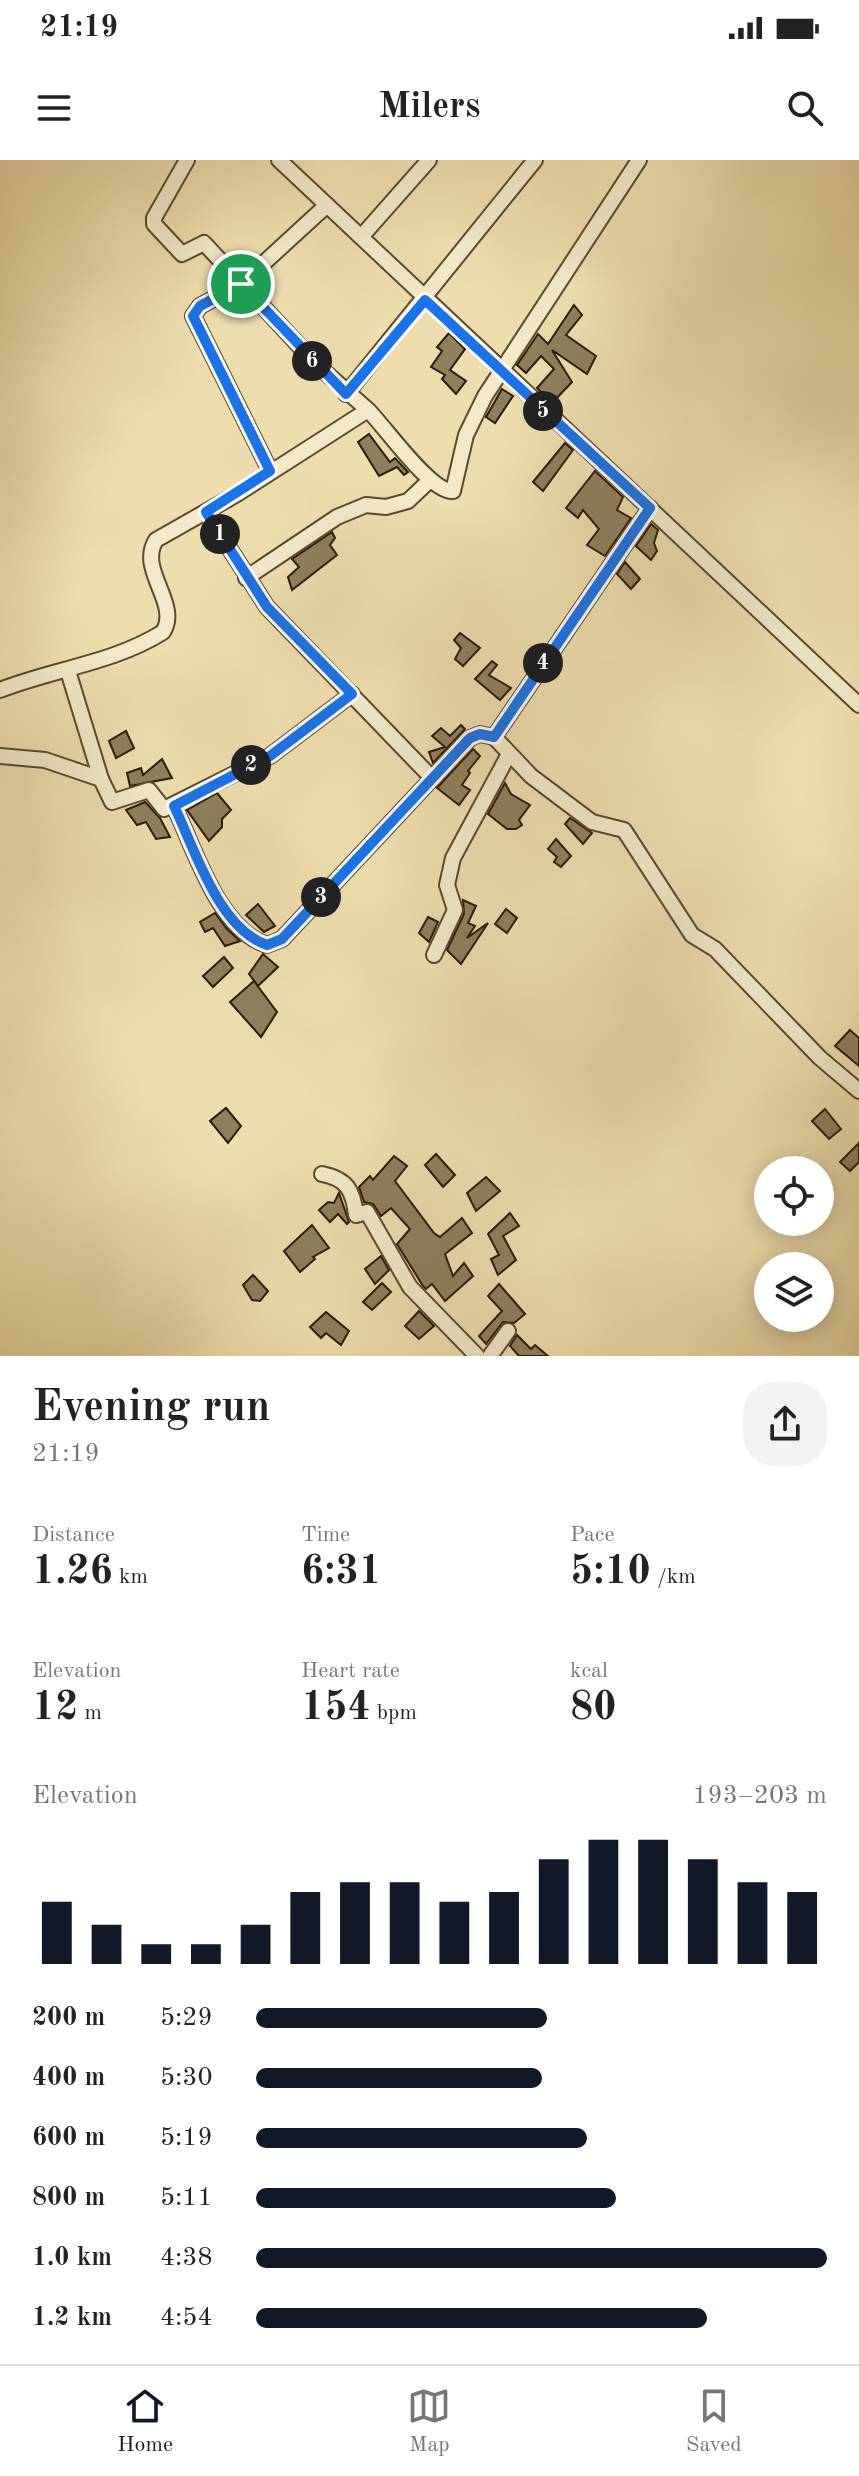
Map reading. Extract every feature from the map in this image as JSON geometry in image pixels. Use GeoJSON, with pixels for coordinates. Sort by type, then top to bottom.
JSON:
{"type":"FeatureCollection","features":[{"type":"Feature","properties":{"kind":"street"},"geometry":{"type":"LineString","coordinates":[[187,160],[154,218],[154,224],[182,254],[204,243],[346,394],[368,410],[429,481],[442,490],[453,491],[466,435],[501,371],[639,160]]}},
{"type":"Feature","properties":{"kind":"street"},"geometry":{"type":"LineString","coordinates":[[279,160],[859,705]]}},
{"type":"Feature","properties":{"kind":"street"},"geometry":{"type":"LineString","coordinates":[[361,237],[429,160]]}},
{"type":"Feature","properties":{"kind":"street"},"geometry":{"type":"LineString","coordinates":[[346,394],[535,160]]}},
{"type":"Feature","properties":{"kind":"street"},"geometry":{"type":"LineString","coordinates":[[270,471],[193,316],[200,306],[241,284],[327,205]]}},
{"type":"Feature","properties":{"kind":"street"},"geometry":{"type":"LineString","coordinates":[[0,690],[39,675],[68,671],[163,632],[168,616],[149,560],[152,546],[164,534],[206,512],[368,410]]}},
{"type":"Feature","properties":{"kind":"street"},"geometry":{"type":"LineString","coordinates":[[246,578],[337,517],[366,505],[386,507],[408,501],[429,481]]}},
{"type":"Feature","properties":{"kind":"street"},"geometry":{"type":"LineString","coordinates":[[494,737],[650,508]]}},
{"type":"Feature","properties":{"kind":"street"},"geometry":{"type":"LineString","coordinates":[[206,512],[267,607],[432,778]]}},
{"type":"Feature","properties":{"kind":"street"},"geometry":{"type":"LineString","coordinates":[[68,671],[101,779],[112,802],[147,790],[160,807],[174,806],[270,756],[352,694]]}},
{"type":"Feature","properties":{"kind":"street"},"geometry":{"type":"LineString","coordinates":[[174,806],[221,905],[249,936],[267,945],[282,939],[470,738],[480,734],[494,737],[509,754],[592,822],[624,830],[692,935],[715,949],[820,1058],[859,1091]]}},
{"type":"Feature","properties":{"kind":"street"},"geometry":{"type":"LineString","coordinates":[[434,955],[455,910],[447,885],[453,858],[509,754]]}},
{"type":"Feature","properties":{"kind":"street"},"geometry":{"type":"LineString","coordinates":[[0,756],[45,760],[101,779]]}},
{"type":"Feature","properties":{"kind":"street"},"geometry":{"type":"LineString","coordinates":[[322,1174],[341,1178],[354,1195],[356,1215],[367,1212],[410,1287],[477,1356]]}},
{"type":"Feature","properties":{"kind":"street"},"geometry":{"type":"LineString","coordinates":[[490,1356],[508,1331]]}},
{"type":"Feature","properties":{"kind":"building"},"geometry":{"type":"Polygon","coordinates":[[[574,305],[582,315],[566,335],[596,356],[587,374],[552,350],[572,382],[552,403],[537,388],[554,369],[541,356],[526,373],[517,365],[538,334],[548,344],[574,305]]]}},
{"type":"Feature","properties":{"kind":"building"},"geometry":{"type":"Polygon","coordinates":[[[449,333],[465,349],[450,370],[466,381],[456,394],[442,379],[445,375],[431,367],[442,351],[437,347],[449,333]]]}},
{"type":"Feature","properties":{"kind":"building"},"geometry":{"type":"Polygon","coordinates":[[[502,389],[513,396],[495,423],[486,417],[502,389]]]}},
{"type":"Feature","properties":{"kind":"building"},"geometry":{"type":"Polygon","coordinates":[[[369,434],[390,462],[395,458],[408,472],[404,475],[397,467],[379,476],[358,442],[369,434]]]}},
{"type":"Feature","properties":{"kind":"building"},"geometry":{"type":"Polygon","coordinates":[[[565,443],[573,450],[543,491],[533,482],[565,443]]]}},
{"type":"Feature","properties":{"kind":"building"},"geometry":{"type":"Polygon","coordinates":[[[595,471],[623,497],[617,510],[631,518],[605,556],[587,545],[599,529],[583,510],[578,518],[566,508],[595,471]]]}},
{"type":"Feature","properties":{"kind":"building"},"geometry":{"type":"Polygon","coordinates":[[[651,524],[658,530],[654,543],[657,551],[651,560],[636,546],[651,524]]]}},
{"type":"Feature","properties":{"kind":"building"},"geometry":{"type":"Polygon","coordinates":[[[332,532],[335,538],[330,545],[337,555],[292,590],[288,577],[299,567],[292,559],[332,532]]]}},
{"type":"Feature","properties":{"kind":"building"},"geometry":{"type":"Polygon","coordinates":[[[625,562],[640,579],[631,589],[617,574],[625,562]]]}},
{"type":"Feature","properties":{"kind":"building"},"geometry":{"type":"Polygon","coordinates":[[[460,633],[480,648],[463,666],[455,659],[461,648],[454,640],[460,633]]]}},
{"type":"Feature","properties":{"kind":"building"},"geometry":{"type":"Polygon","coordinates":[[[492,661],[497,665],[489,675],[511,688],[500,700],[475,679],[492,661]]]}},
{"type":"Feature","properties":{"kind":"building"},"geometry":{"type":"Polygon","coordinates":[[[461,725],[465,729],[433,763],[429,752],[445,747],[432,736],[441,728],[450,736],[461,725]]]}},
{"type":"Feature","properties":{"kind":"building"},"geometry":{"type":"Polygon","coordinates":[[[126,731],[134,748],[116,758],[109,741],[126,731]]]}},
{"type":"Feature","properties":{"kind":"building"},"geometry":{"type":"Polygon","coordinates":[[[473,749],[480,756],[462,785],[470,790],[459,805],[437,788],[473,749]]]}},
{"type":"Feature","properties":{"kind":"building"},"geometry":{"type":"Polygon","coordinates":[[[162,759],[172,778],[130,786],[127,773],[141,768],[143,775],[162,759]]]}},
{"type":"Feature","properties":{"kind":"building"},"geometry":{"type":"Polygon","coordinates":[[[505,783],[511,794],[530,805],[519,820],[522,825],[516,829],[507,829],[488,814],[505,783]]]}},
{"type":"Feature","properties":{"kind":"building"},"geometry":{"type":"Polygon","coordinates":[[[217,793],[231,810],[222,819],[222,827],[209,841],[187,810],[217,793]]]}},
{"type":"Feature","properties":{"kind":"building"},"geometry":{"type":"Polygon","coordinates":[[[145,802],[160,818],[170,837],[156,839],[146,822],[137,825],[126,810],[145,802]]]}},
{"type":"Feature","properties":{"kind":"building"},"geometry":{"type":"Polygon","coordinates":[[[570,818],[592,833],[583,844],[565,824],[570,818]]]}},
{"type":"Feature","properties":{"kind":"building"},"geometry":{"type":"Polygon","coordinates":[[[556,839],[571,856],[561,867],[554,862],[557,857],[548,849],[556,839]]]}},
{"type":"Feature","properties":{"kind":"building"},"geometry":{"type":"Polygon","coordinates":[[[463,900],[476,906],[468,923],[475,926],[467,938],[488,923],[461,964],[447,950],[464,914],[463,900]]]}},
{"type":"Feature","properties":{"kind":"building"},"geometry":{"type":"Polygon","coordinates":[[[258,904],[275,926],[264,932],[246,915],[258,904]]]}},
{"type":"Feature","properties":{"kind":"building"},"geometry":{"type":"Polygon","coordinates":[[[506,909],[517,918],[507,933],[495,924],[506,909]]]}},
{"type":"Feature","properties":{"kind":"building"},"geometry":{"type":"Polygon","coordinates":[[[215,913],[240,941],[225,946],[213,928],[205,932],[200,922],[215,913]]]}},
{"type":"Feature","properties":{"kind":"building"},"geometry":{"type":"Polygon","coordinates":[[[428,917],[438,922],[429,942],[419,933],[428,917]]]}},
{"type":"Feature","properties":{"kind":"building"},"geometry":{"type":"Polygon","coordinates":[[[263,954],[278,967],[258,986],[249,974],[263,954]]]}},
{"type":"Feature","properties":{"kind":"building"},"geometry":{"type":"Polygon","coordinates":[[[224,957],[233,968],[213,987],[203,976],[224,957]]]}},
{"type":"Feature","properties":{"kind":"building"},"geometry":{"type":"Polygon","coordinates":[[[254,981],[277,1012],[261,1037],[230,1002],[254,981]]]}},
{"type":"Feature","properties":{"kind":"building"},"geometry":{"type":"Polygon","coordinates":[[[850,1030],[859,1038],[859,1066],[835,1046],[850,1030]]]}},
{"type":"Feature","properties":{"kind":"building"},"geometry":{"type":"Polygon","coordinates":[[[226,1108],[241,1126],[228,1143],[210,1121],[226,1108]]]}},
{"type":"Feature","properties":{"kind":"building"},"geometry":{"type":"Polygon","coordinates":[[[825,1109],[841,1129],[829,1139],[812,1121],[825,1109]]]}},
{"type":"Feature","properties":{"kind":"building"},"geometry":{"type":"Polygon","coordinates":[[[859,1143],[859,1162],[850,1171],[840,1162],[859,1143]]]}},
{"type":"Feature","properties":{"kind":"building"},"geometry":{"type":"Polygon","coordinates":[[[436,1154],[455,1175],[443,1187],[425,1165],[436,1154]]]}},
{"type":"Feature","properties":{"kind":"building"},"geometry":{"type":"Polygon","coordinates":[[[394,1156],[407,1166],[395,1181],[434,1233],[440,1237],[462,1218],[472,1233],[445,1254],[453,1276],[464,1263],[473,1276],[445,1301],[432,1284],[426,1289],[423,1286],[397,1244],[410,1229],[391,1208],[381,1216],[373,1204],[364,1202],[359,1187],[370,1176],[373,1180],[394,1156]]]}},
{"type":"Feature","properties":{"kind":"building"},"geometry":{"type":"Polygon","coordinates":[[[486,1177],[500,1191],[476,1211],[467,1193],[486,1177]]]}},
{"type":"Feature","properties":{"kind":"building"},"geometry":{"type":"Polygon","coordinates":[[[339,1193],[349,1222],[347,1224],[338,1214],[330,1222],[319,1210],[328,1202],[334,1203],[339,1193]]]}},
{"type":"Feature","properties":{"kind":"building"},"geometry":{"type":"Polygon","coordinates":[[[510,1213],[519,1226],[503,1236],[516,1260],[498,1275],[491,1259],[499,1255],[488,1234],[510,1213]]]}},
{"type":"Feature","properties":{"kind":"building"},"geometry":{"type":"Polygon","coordinates":[[[312,1225],[329,1248],[313,1257],[315,1259],[300,1272],[284,1251],[312,1225]]]}},
{"type":"Feature","properties":{"kind":"building"},"geometry":{"type":"Polygon","coordinates":[[[381,1256],[389,1270],[375,1284],[365,1269],[381,1256]]]}},
{"type":"Feature","properties":{"kind":"building"},"geometry":{"type":"Polygon","coordinates":[[[253,1275],[268,1291],[260,1301],[252,1300],[243,1285],[253,1275]]]}},
{"type":"Feature","properties":{"kind":"building"},"geometry":{"type":"Polygon","coordinates":[[[382,1283],[391,1292],[372,1310],[363,1302],[382,1283]]]}},
{"type":"Feature","properties":{"kind":"building"},"geometry":{"type":"Polygon","coordinates":[[[499,1284],[525,1314],[514,1323],[503,1322],[486,1344],[479,1336],[502,1311],[488,1296],[499,1284]]]}},
{"type":"Feature","properties":{"kind":"building"},"geometry":{"type":"Polygon","coordinates":[[[419,1311],[434,1326],[419,1339],[405,1326],[419,1311]]]}},
{"type":"Feature","properties":{"kind":"building"},"geometry":{"type":"Polygon","coordinates":[[[326,1312],[349,1331],[341,1345],[326,1333],[321,1338],[310,1327],[326,1312]]]}},
{"type":"Feature","properties":{"kind":"building"},"geometry":{"type":"Polygon","coordinates":[[[517,1335],[531,1349],[535,1345],[548,1356],[519,1356],[510,1346],[517,1335]]]}},
{"type":"Feature","properties":{"kind":"route"},"geometry":{"type":"LineString","coordinates":[[241,284],[346,394],[425,300],[650,508],[494,737],[480,734],[470,738],[282,939],[267,945],[249,936],[221,905],[174,806],[270,756],[352,694],[267,607],[206,512],[270,471],[193,316],[200,306],[241,284]]}}]}
